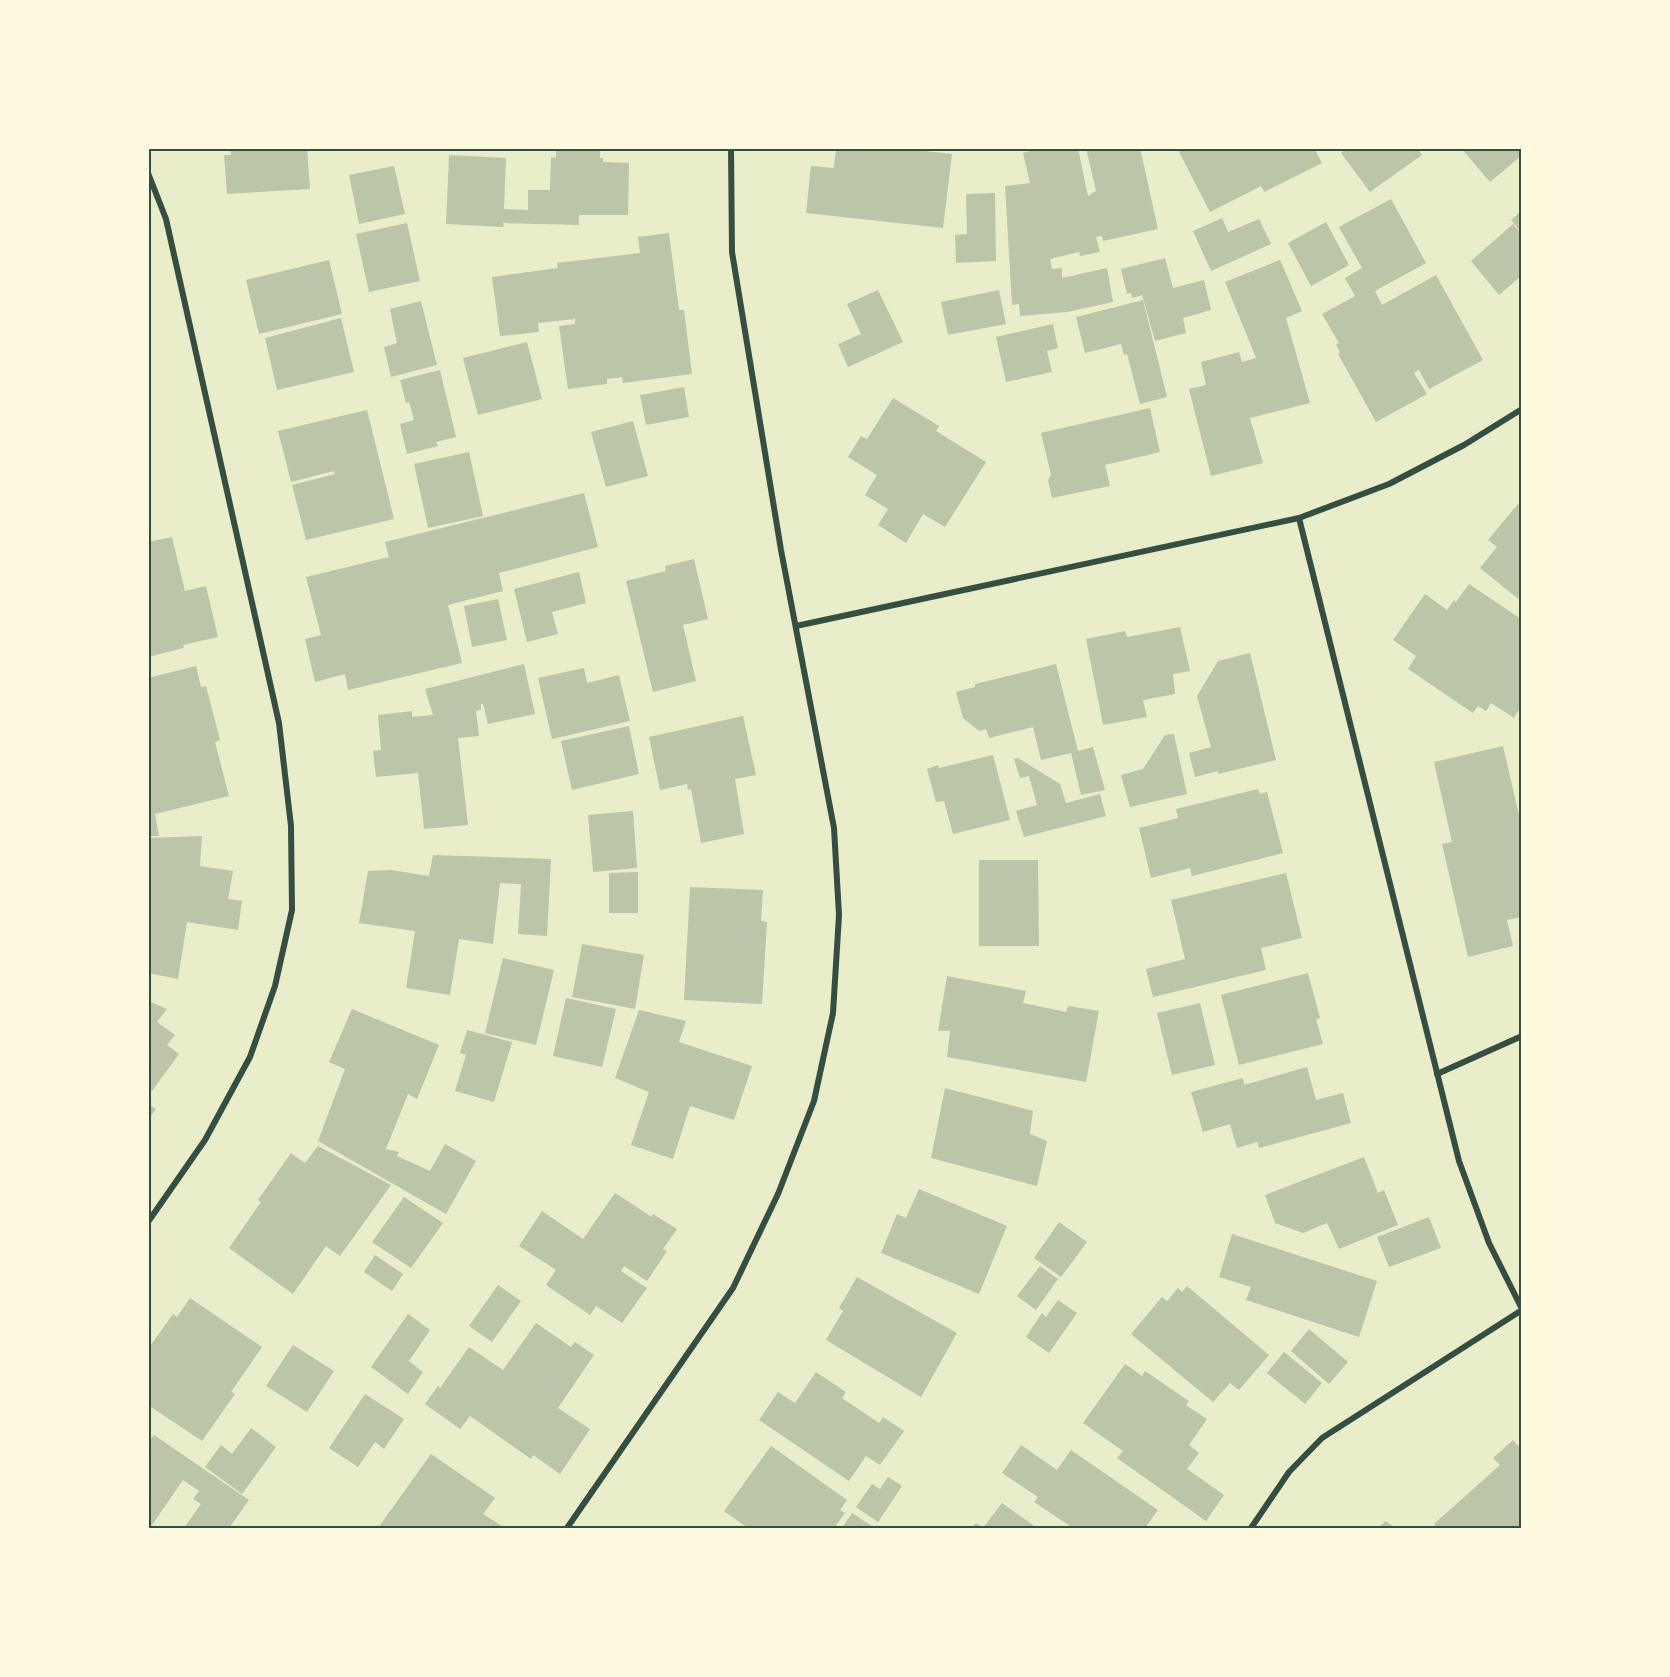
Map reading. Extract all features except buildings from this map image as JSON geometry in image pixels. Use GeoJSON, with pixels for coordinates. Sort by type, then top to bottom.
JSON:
{"type":"FeatureCollection","features":[{"type":"Feature","properties":{"kind":"street"},"geometry":{"type":"LineString","coordinates":[[567,1528],[733,1288],[778,1194],[814,1101],[833,1013],[839,915],[834,828],[781,550],[732,252],[731,148]]}},
{"type":"Feature","properties":{"kind":"street"},"geometry":{"type":"LineString","coordinates":[[148,173],[166,219],[279,723],[291,826],[292,910],[275,986],[250,1057],[205,1140],[148,1222]]}},
{"type":"Feature","properties":{"kind":"street"},"geometry":{"type":"LineString","coordinates":[[796,626],[1299,518],[1389,484],[1464,445],[1521,409]]}},
{"type":"Feature","properties":{"kind":"street"},"geometry":{"type":"LineString","coordinates":[[1251,1528],[1289,1472],[1322,1438],[1521,1309],[1489,1244],[1460,1161],[1299,518]]}},
{"type":"Feature","properties":{"kind":"street"},"geometry":{"type":"LineString","coordinates":[[1437,1074],[1521,1035]]}}]}
